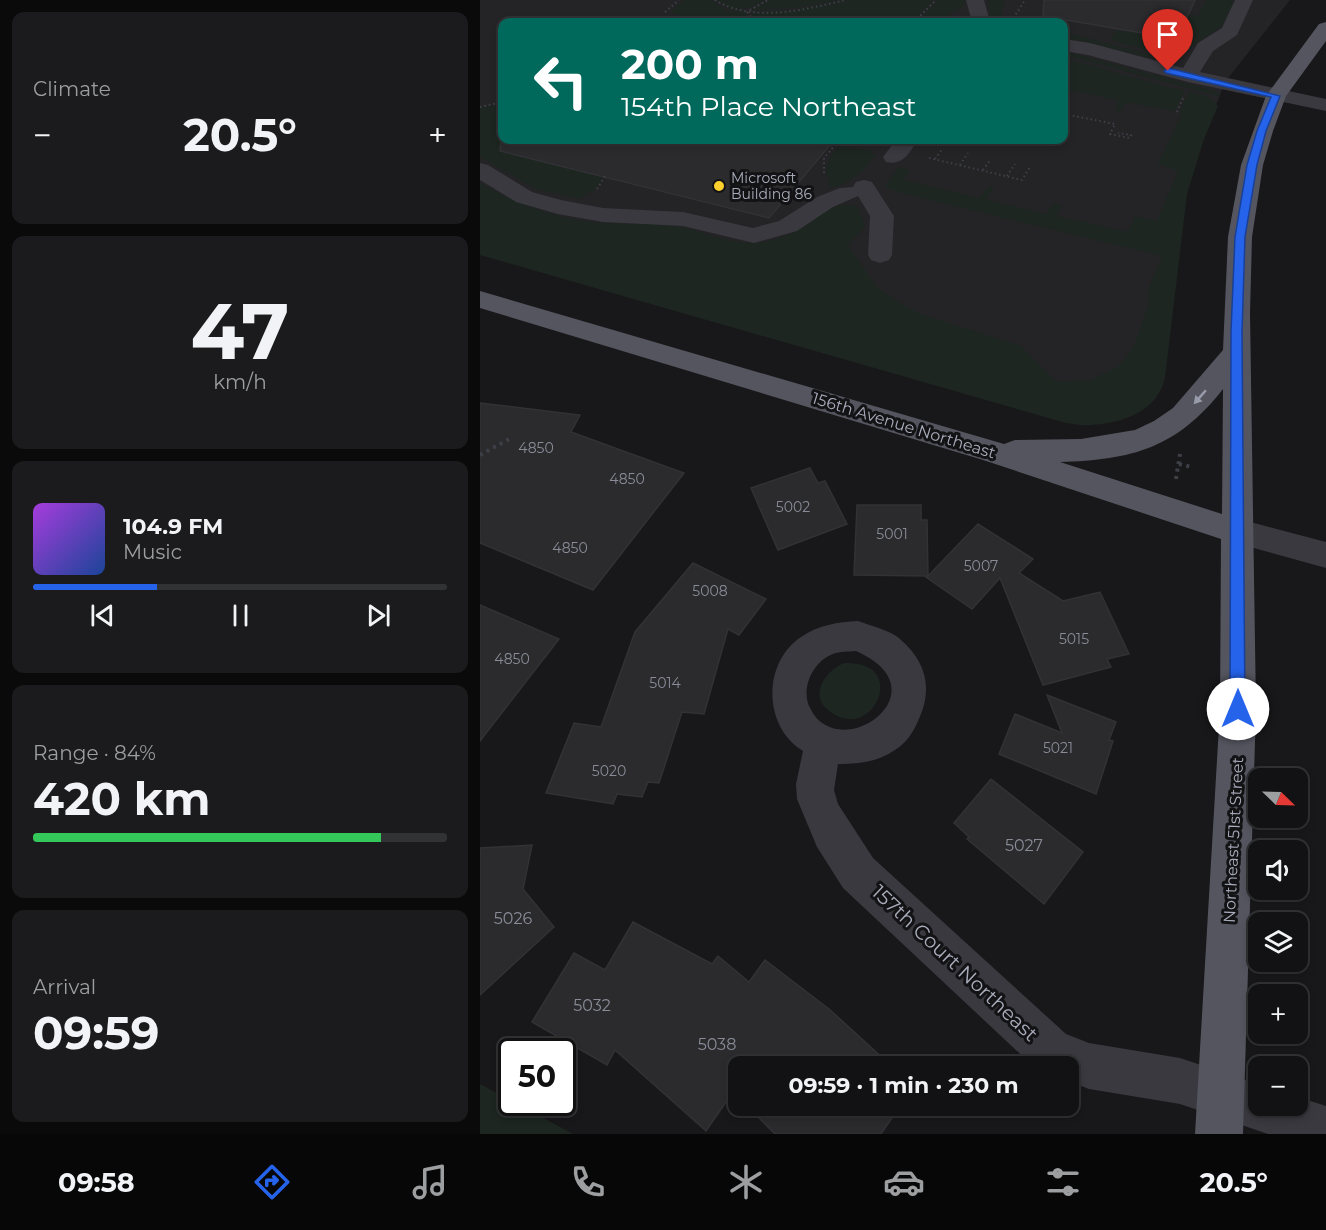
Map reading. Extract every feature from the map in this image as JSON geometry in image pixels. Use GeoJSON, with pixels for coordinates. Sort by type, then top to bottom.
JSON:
{"type":"FeatureCollection","features":[{"type":"Feature","properties":{"kind":"main road","name":"Northeast 51st Street"},"geometry":{"type":"LineString","coordinates":[[1220,1114],[1236,757],[1239,532],[1237,352],[1240,237],[1245,200],[1262,131],[1276,96],[1326,28]]}},
{"type":"Feature","properties":{"kind":"main road","name":"156th Avenue Northeast"},"geometry":{"type":"LineString","coordinates":[[480,299],[990,451],[1239,532]]}},
{"type":"Feature","properties":{"kind":"main road"},"geometry":{"type":"LineString","coordinates":[[990,451],[1116,447],[1144,439],[1182,416],[1237,352]]}},
{"type":"Feature","properties":{"kind":"street"},"geometry":{"type":"LineString","coordinates":[[975,0],[980,18]]}},
{"type":"Feature","properties":{"kind":"street"},"geometry":{"type":"LineString","coordinates":[[1188,76],[1205,47],[1230,32],[1244,0]]}},
{"type":"Feature","properties":{"kind":"street"},"geometry":{"type":"LineString","coordinates":[[1068,46],[1090,49],[1188,76],[1326,105]]}},
{"type":"Feature","properties":{"kind":"street"},"geometry":{"type":"LineString","coordinates":[[480,171],[516,193],[558,207],[603,215],[683,219],[754,236],[764,235],[788,226],[825,202],[856,190],[882,216],[880,255]]}},
{"type":"Feature","properties":{"kind":"street","name":"156th Avenue Northeast"},"geometry":{"type":"LineString","coordinates":[[1239,532],[1326,555]]}},
{"type":"Feature","properties":{"kind":"street","name":"157th Court Northeast"},"geometry":{"type":"LineString","coordinates":[[824,743],[815,791],[824,820],[842,852],[858,873],[1051,1052],[1089,1066],[1180,1081],[1220,1114],[1326,1130]]}},
{"type":"Feature","properties":{"kind":"path"},"geometry":{"type":"LineString","coordinates":[[665,12],[679,0]]}},
{"type":"Feature","properties":{"kind":"path"},"geometry":{"type":"LineString","coordinates":[[715,0],[728,9],[746,12],[794,9],[845,0]]}},
{"type":"Feature","properties":{"kind":"path"},"geometry":{"type":"LineString","coordinates":[[746,12],[768,0]]}},
{"type":"Feature","properties":{"kind":"path"},"geometry":{"type":"LineString","coordinates":[[918,18],[936,0]]}},
{"type":"Feature","properties":{"kind":"path"},"geometry":{"type":"LineString","coordinates":[[1014,18],[1025,0]]}},
{"type":"Feature","properties":{"kind":"path"},"geometry":{"type":"LineString","coordinates":[[746,12],[751,18]]}},
{"type":"Feature","properties":{"kind":"path"},"geometry":{"type":"LineString","coordinates":[[480,107],[498,103]]}},
{"type":"Feature","properties":{"kind":"path"},"geometry":{"type":"LineString","coordinates":[[1068,115],[1115,124],[1110,134],[1130,138],[1131,135],[1118,133]]}},
{"type":"Feature","properties":{"kind":"path"},"geometry":{"type":"LineString","coordinates":[[825,182],[824,158],[835,145]]}},
{"type":"Feature","properties":{"kind":"path"},"geometry":{"type":"LineString","coordinates":[[943,148],[935,159],[1022,180],[1030,167]]}},
{"type":"Feature","properties":{"kind":"path"},"geometry":{"type":"LineString","coordinates":[[960,165],[968,153]]}},
{"type":"Feature","properties":{"kind":"path"},"geometry":{"type":"LineString","coordinates":[[983,170],[991,159]]}},
{"type":"Feature","properties":{"kind":"path"},"geometry":{"type":"LineString","coordinates":[[1007,176],[1015,164]]}},
{"type":"Feature","properties":{"kind":"path"},"geometry":{"type":"LineString","coordinates":[[480,455],[509,439]]}},
{"type":"Feature","properties":{"kind":"path"},"geometry":{"type":"LineString","coordinates":[[1177,471],[1179,464],[1192,467]]}},
{"type":"Feature","properties":{"kind":"shaded area"},"geometry":{"type":"Polygon","coordinates":[[[480,0],[1290,0],[1225,82],[1181,195],[1132,412],[480,252],[480,0]]]}},
{"type":"Feature","properties":{"kind":"shaded area"},"geometry":{"type":"Polygon","coordinates":[[[684,0],[712,0],[726,10],[745,12],[749,18],[695,18],[669,13],[684,0]]]}},
{"type":"Feature","properties":{"kind":"shaded area"},"geometry":{"type":"Polygon","coordinates":[[[717,0],[765,0],[747,8],[735,9],[717,0]]]}},
{"type":"Feature","properties":{"kind":"shaded area"},"geometry":{"type":"Polygon","coordinates":[[[770,0],[841,0],[794,8],[751,10],[770,0]]]}},
{"type":"Feature","properties":{"kind":"shaded area"},"geometry":{"type":"Polygon","coordinates":[[[848,0],[934,0],[916,18],[754,18],[750,12],[794,10],[848,0]]]}},
{"type":"Feature","properties":{"kind":"shaded area"},"geometry":{"type":"Polygon","coordinates":[[[938,0],[965,0],[964,6],[944,18],[921,18],[938,0]]]}},
{"type":"Feature","properties":{"kind":"shaded area"},"geometry":{"type":"Polygon","coordinates":[[[987,0],[1004,0],[1002,15],[1008,18],[991,18],[987,0]]]}},
{"type":"Feature","properties":{"kind":"shaded area"},"geometry":{"type":"Polygon","coordinates":[[[1206,0],[1234,0],[1221,27],[1194,44],[1181,59],[1110,40],[1116,30],[1177,39],[1188,15],[1198,16],[1206,0]]]}},
{"type":"Feature","properties":{"kind":"shaded area"},"geometry":{"type":"Polygon","coordinates":[[[1068,33],[1176,61],[1174,64],[1068,39],[1068,33]]]}},
{"type":"Feature","properties":{"kind":"shaded area"},"geometry":{"type":"Polygon","coordinates":[[[1068,52],[1214,91],[1222,97],[1068,56],[1068,52]]]}},
{"type":"Feature","properties":{"kind":"shaded area"},"geometry":{"type":"Polygon","coordinates":[[[1068,59],[1185,90],[1174,111],[1126,102],[1121,111],[1115,111],[1118,100],[1068,90],[1068,59]]]}},
{"type":"Feature","properties":{"kind":"shaded area"},"geometry":{"type":"Polygon","coordinates":[[[1189,91],[1207,96],[1218,106],[1204,139],[1187,194],[1165,378],[1160,392],[1149,405],[1140,412],[1116,422],[1090,425],[1066,423],[480,255],[480,183],[508,198],[554,215],[601,223],[670,225],[744,243],[778,238],[799,229],[829,209],[850,205],[859,208],[865,227],[848,245],[879,290],[918,313],[1021,346],[1057,382],[1090,380],[1118,367],[1133,348],[1149,304],[1148,290],[1162,256],[901,193],[886,188],[886,184],[899,167],[910,170],[904,180],[979,198],[990,185],[994,187],[987,200],[1047,214],[1053,203],[1062,205],[1057,216],[1128,232],[1135,216],[1157,221],[1178,171],[1158,164],[1182,113],[1179,112],[1189,91]]]}},
{"type":"Feature","properties":{"kind":"shaded area"},"geometry":{"type":"Polygon","coordinates":[[[498,105],[498,144],[536,144],[603,176],[596,189],[579,199],[536,189],[480,157],[480,108],[498,105]]]}},
{"type":"Feature","properties":{"kind":"shaded area"},"geometry":{"type":"Polygon","coordinates":[[[839,146],[873,151],[871,154],[876,155],[857,176],[831,188],[826,171],[831,156],[839,146]]]}},
{"type":"Feature","properties":{"kind":"shaded area"},"geometry":{"type":"Polygon","coordinates":[[[844,663],[864,665],[876,674],[880,685],[878,698],[872,709],[861,717],[847,719],[832,713],[821,700],[821,685],[830,672],[844,663]]]}},
{"type":"Feature","properties":{"kind":"shaded area"},"geometry":{"type":"Polygon","coordinates":[[[480,1084],[498,1094],[498,1116],[540,1116],[573,1134],[480,1134],[480,1084]]]}},
{"type":"Feature","properties":{"kind":"building"},"geometry":{"type":"Polygon","coordinates":[[[1044,0],[1195,0],[1177,39],[1068,20],[1068,18],[1043,16],[1044,0]]]}},
{"type":"Feature","properties":{"kind":"building","name":"Microsoft Building 86"},"geometry":{"type":"Polygon","coordinates":[[[501,144],[831,144],[769,218],[500,151],[501,144]]]}},
{"type":"Feature","properties":{"kind":"building"},"geometry":{"type":"Polygon","coordinates":[[[480,403],[580,415],[571,432],[684,473],[593,590],[480,543],[480,403]]]}},
{"type":"Feature","properties":{"kind":"building"},"geometry":{"type":"Polygon","coordinates":[[[810,468],[818,483],[825,481],[847,524],[778,550],[751,488],[810,468]]]}},
{"type":"Feature","properties":{"kind":"building"},"geometry":{"type":"Polygon","coordinates":[[[857,505],[921,505],[921,520],[927,520],[928,576],[854,575],[857,505]]]}},
{"type":"Feature","properties":{"kind":"building"},"geometry":{"type":"Polygon","coordinates":[[[978,524],[1033,559],[1019,573],[1063,601],[1100,592],[1129,654],[1107,659],[1111,667],[1043,685],[1000,578],[972,609],[926,577],[978,524]]]}},
{"type":"Feature","properties":{"kind":"building"},"geometry":{"type":"Polygon","coordinates":[[[693,563],[766,599],[739,635],[728,629],[704,714],[682,712],[659,783],[648,782],[642,797],[617,794],[613,804],[546,793],[574,723],[601,727],[635,632],[693,563]]]}},
{"type":"Feature","properties":{"kind":"building"},"geometry":{"type":"Polygon","coordinates":[[[480,605],[559,639],[480,741],[480,605]]]}},
{"type":"Feature","properties":{"kind":"building"},"geometry":{"type":"Polygon","coordinates":[[[1047,695],[1116,722],[1109,740],[1113,741],[1096,794],[999,754],[1015,714],[1062,733],[1047,695]]]}},
{"type":"Feature","properties":{"kind":"building"},"geometry":{"type":"Polygon","coordinates":[[[991,779],[1083,852],[1044,904],[967,839],[969,837],[954,823],[991,779]]]}},
{"type":"Feature","properties":{"kind":"building"},"geometry":{"type":"Polygon","coordinates":[[[532,845],[523,889],[554,927],[480,995],[480,848],[532,845]]]}},
{"type":"Feature","properties":{"kind":"building"},"geometry":{"type":"Polygon","coordinates":[[[633,922],[712,964],[718,956],[749,982],[765,960],[829,1009],[881,1056],[728,1056],[728,1099],[706,1131],[615,1050],[607,1065],[576,1047],[576,1038],[560,1038],[532,1022],[574,953],[605,970],[633,922]]]}},
{"type":"Feature","properties":{"kind":"building"},"geometry":{"type":"Polygon","coordinates":[[[757,1116],[893,1116],[881,1134],[775,1134],[757,1116]]]}},
{"type":"Feature","properties":{"kind":"place","name":"Microsoft Building 86"},"geometry":{"type":"Point","coordinates":[719,186]}},
{"type":"Feature","properties":{"kind":"route"},"geometry":{"type":"LineString","coordinates":[[1168,71],[1276,96],[1252,165],[1240,237],[1237,332],[1238,709]]}}]}
